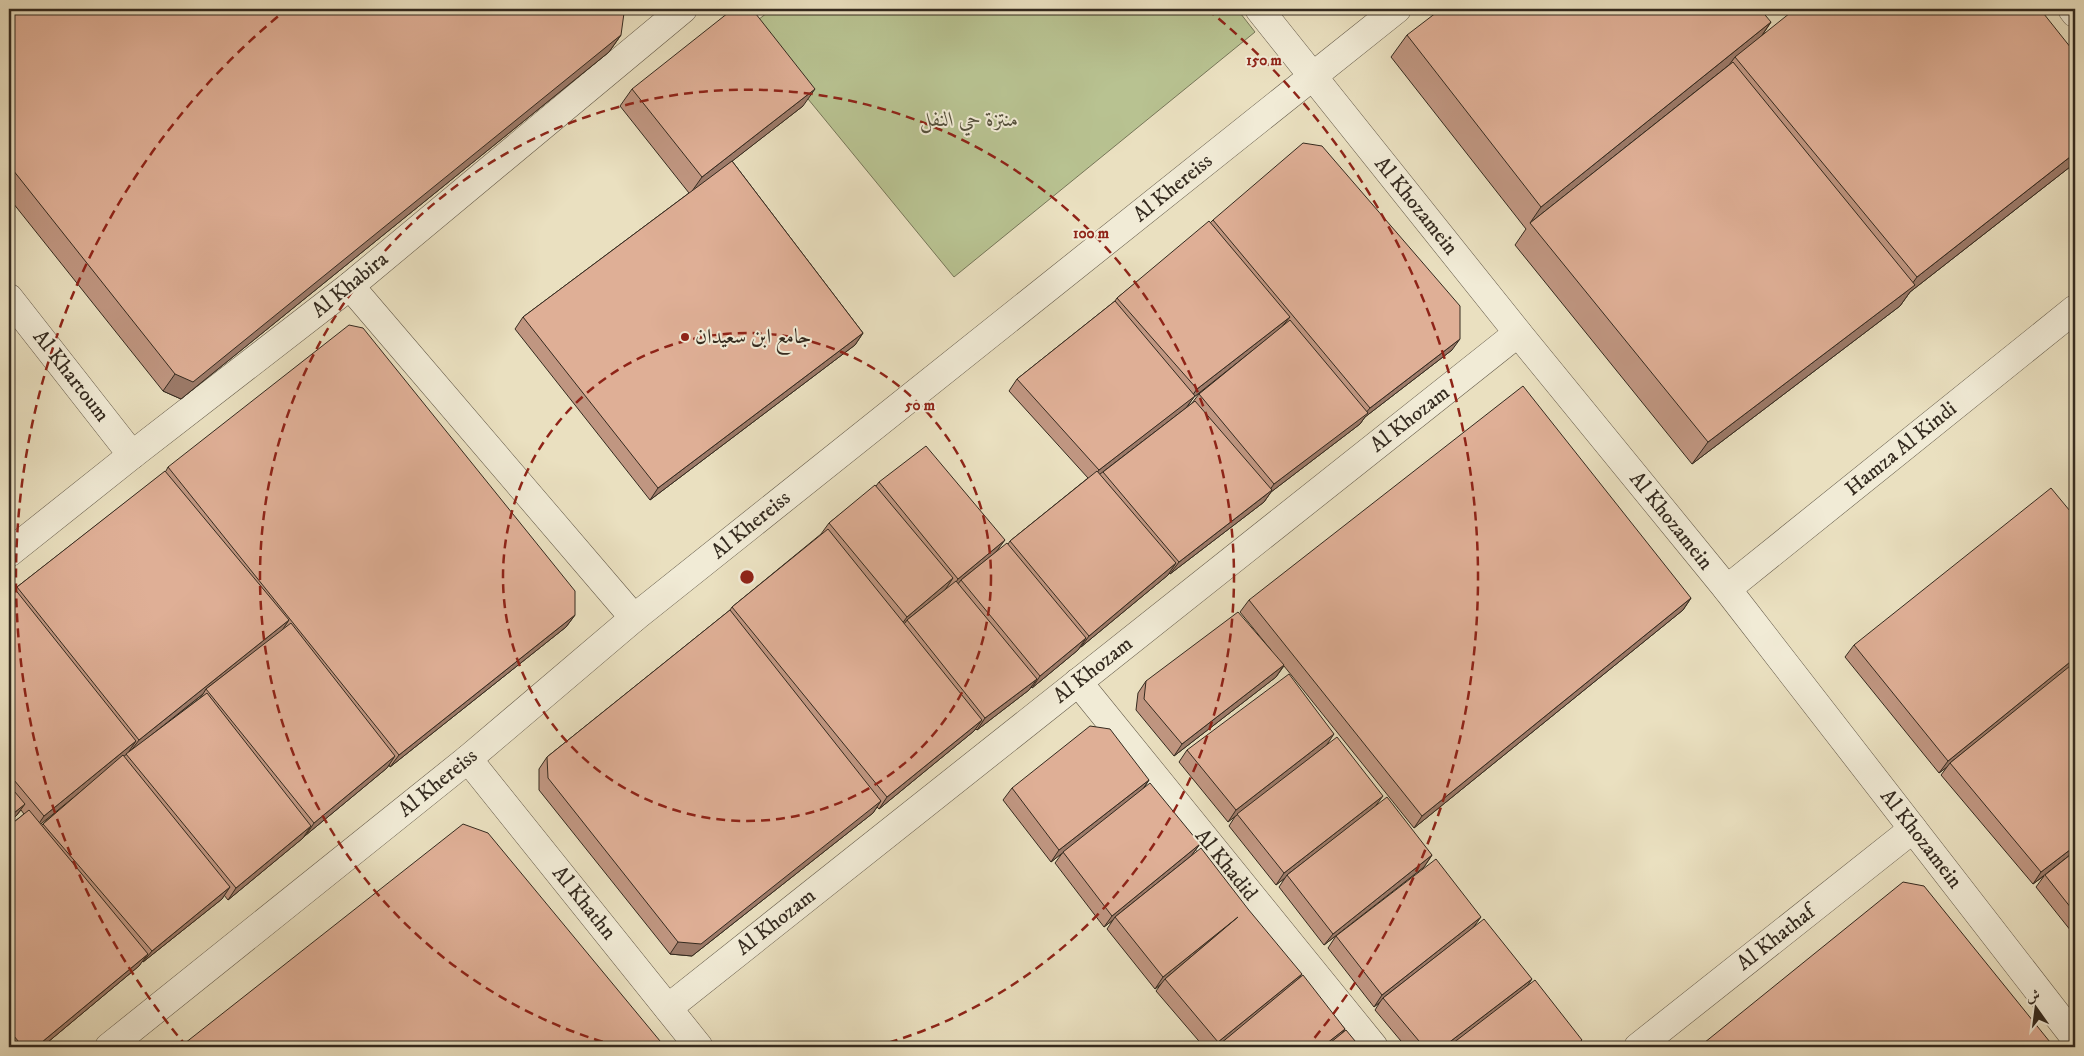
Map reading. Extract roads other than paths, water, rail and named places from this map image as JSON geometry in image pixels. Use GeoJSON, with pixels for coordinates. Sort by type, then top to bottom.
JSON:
{"type":"FeatureCollection","features":[{"type":"Feature","properties":{"kind":"street","name":"Al Khozamein"},"geometry":{"type":"LineString","coordinates":[[1259,9],[1518,333],[1727,589],[2075,1038]]}},
{"type":"Feature","properties":{"kind":"street","name":"Al Khereiss"},"geometry":{"type":"LineString","coordinates":[[109,1047],[468,759],[634,618],[1397,9]]}},
{"type":"Feature","properties":{"kind":"street"},"geometry":{"type":"LineString","coordinates":[[2072,9],[2075,14]]}},
{"type":"Feature","properties":{"kind":"street","name":"Al Khabira"},"geometry":{"type":"LineString","coordinates":[[9,553],[350,286],[675,11]]}},
{"type":"Feature","properties":{"kind":"street"},"geometry":{"type":"LineString","coordinates":[[350,286],[634,618]]}},
{"type":"Feature","properties":{"kind":"street","name":"Al Khartoum"},"geometry":{"type":"LineString","coordinates":[[9,298],[132,455]]}},
{"type":"Feature","properties":{"kind":"street","name":"Hamza Al Kindi"},"geometry":{"type":"LineString","coordinates":[[1727,589],[2075,309]]}},
{"type":"Feature","properties":{"kind":"street","name":"Al Khozam"},"geometry":{"type":"LineString","coordinates":[[668,1008],[1518,333]]}},
{"type":"Feature","properties":{"kind":"street","name":"Al Khadid"},"geometry":{"type":"LineString","coordinates":[[1078,682],[1374,1047]]}},
{"type":"Feature","properties":{"kind":"street","name":"Al Khathn"},"geometry":{"type":"LineString","coordinates":[[468,759],[699,1047]]}},
{"type":"Feature","properties":{"kind":"street","name":"Al Khathaf"},"geometry":{"type":"LineString","coordinates":[[1638,1047],[1913,829]]}},
{"type":"Feature","properties":{"kind":"place","name":"جامع ابن سعيدان"},"geometry":{"type":"Point","coordinates":[685,337]}},
{"type":"Feature","properties":{"kind":"park label","name":"منتزة حي النفل"},"geometry":{"type":"Point","coordinates":[969,120]}}]}
